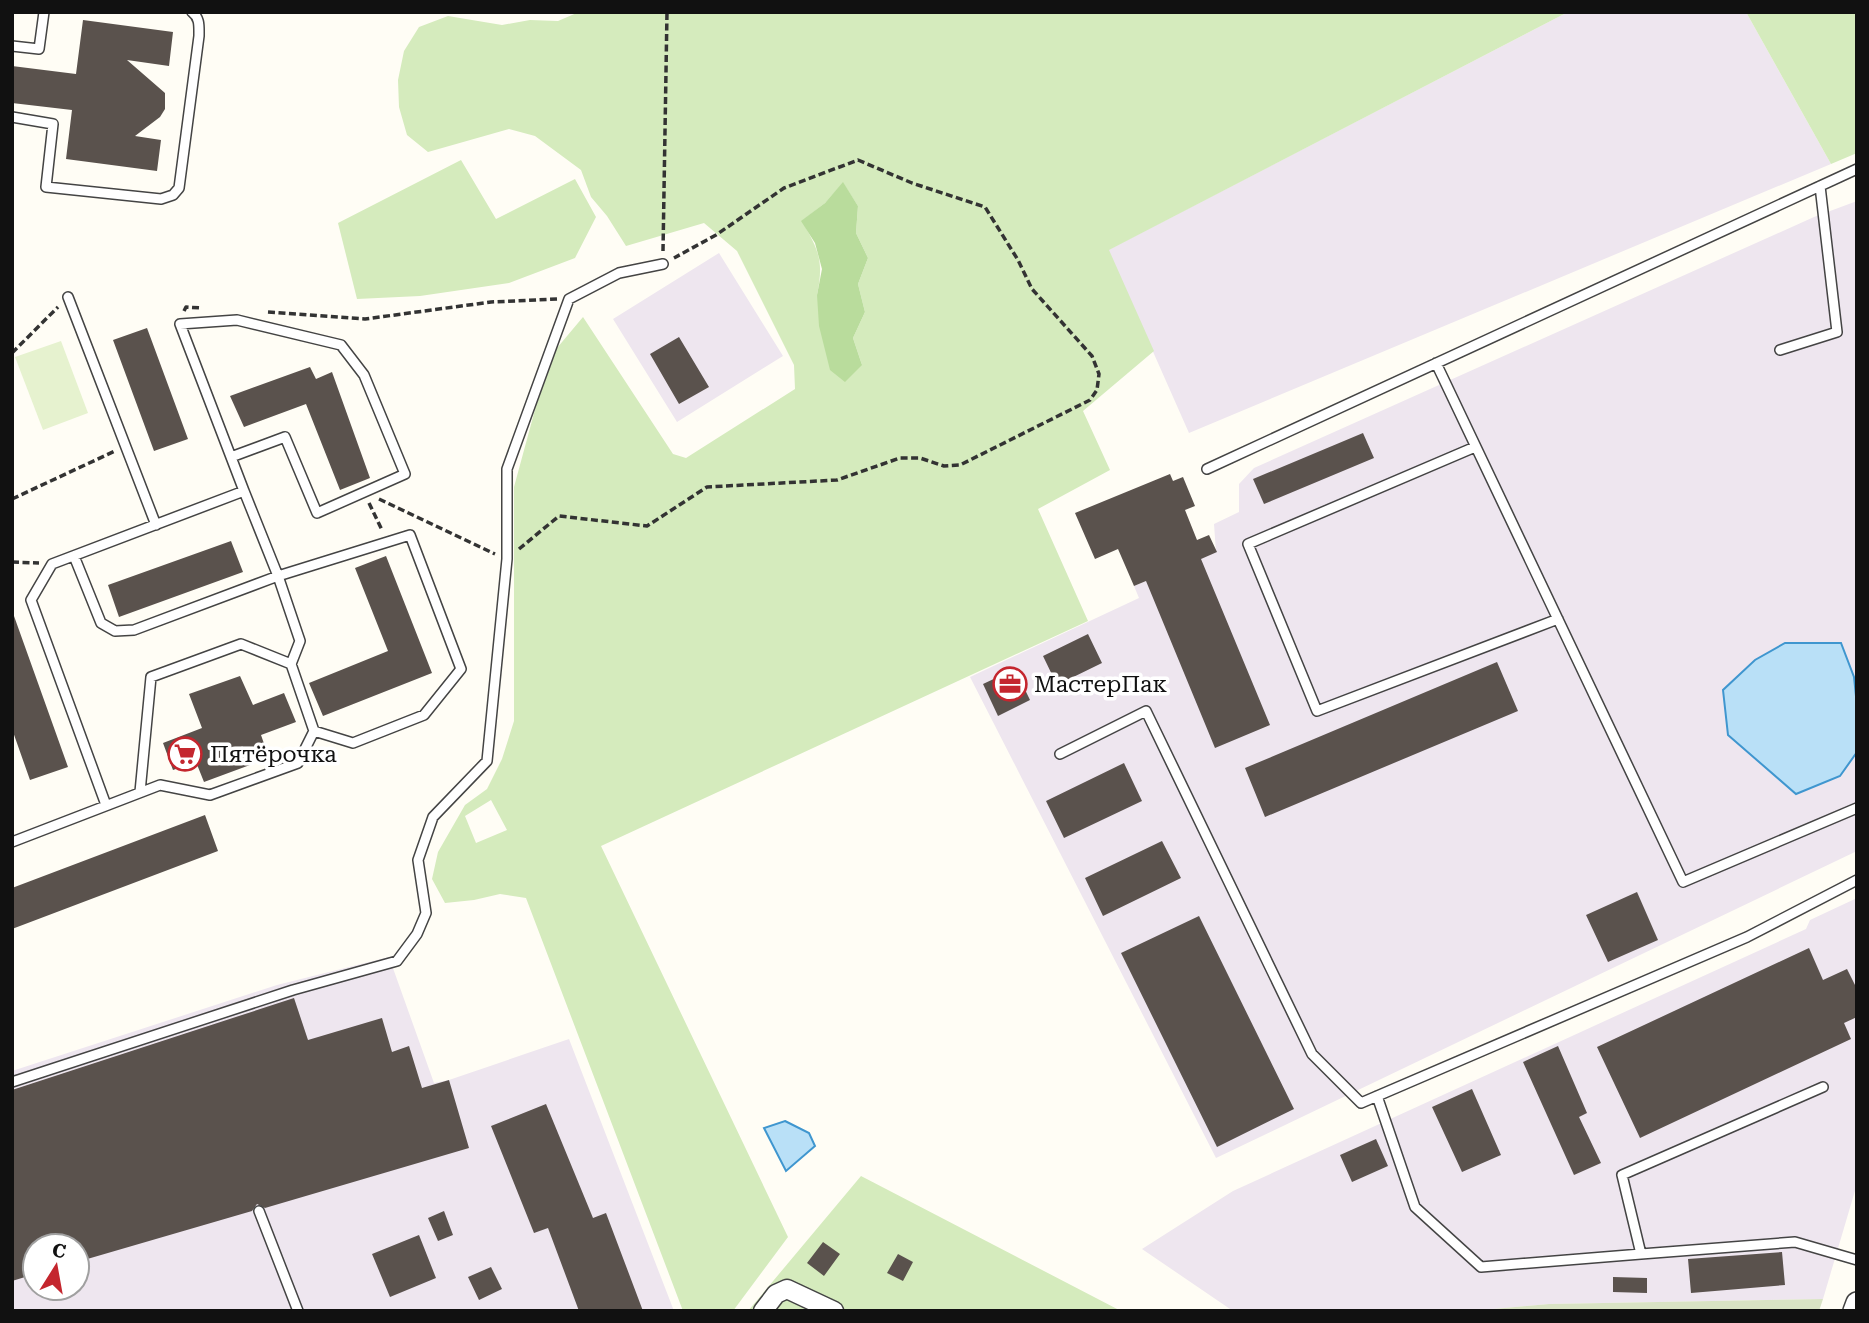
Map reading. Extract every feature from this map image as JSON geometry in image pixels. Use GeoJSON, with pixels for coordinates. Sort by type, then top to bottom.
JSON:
{"type":"FeatureCollection","features":[{"type":"Feature","properties":{"kind":"street"},"geometry":{"type":"LineString","coordinates":[[763,1311],[776,1294],[787,1289],[834,1311]]}},
{"type":"Feature","properties":{"kind":"street"},"geometry":{"type":"LineString","coordinates":[[1854,1311],[1857,1303]]}},
{"type":"Feature","properties":{"kind":"lane"},"geometry":{"type":"LineString","coordinates":[[12,46],[39,49],[44,12]]}},
{"type":"Feature","properties":{"kind":"lane"},"geometry":{"type":"LineString","coordinates":[[12,117],[53,124],[46,187],[162,199],[173,195],[179,188],[200,36],[200,23],[192,12]]}},
{"type":"Feature","properties":{"kind":"lane"},"geometry":{"type":"LineString","coordinates":[[1207,469],[1857,169]]}},
{"type":"Feature","properties":{"kind":"lane"},"geometry":{"type":"LineString","coordinates":[[1780,350],[1837,332],[1820,186]]}},
{"type":"Feature","properties":{"kind":"lane"},"geometry":{"type":"LineString","coordinates":[[12,1082],[293,990],[397,961],[417,934],[426,913],[418,860],[433,817],[487,761],[507,559],[507,469],[545,360],[569,299],[619,273],[663,264]]}},
{"type":"Feature","properties":{"kind":"lane"},"geometry":{"type":"LineString","coordinates":[[68,297],[156,525]]}},
{"type":"Feature","properties":{"kind":"lane"},"geometry":{"type":"LineString","coordinates":[[12,842],[160,785],[210,795],[298,763],[314,731],[291,664],[300,641],[278,576],[244,491],[180,324],[237,320],[341,345],[364,375],[405,474],[317,513],[285,437],[231,457]]}},
{"type":"Feature","properties":{"kind":"lane"},"geometry":{"type":"LineString","coordinates":[[1436,363],[1683,882],[1857,808]]}},
{"type":"Feature","properties":{"kind":"lane"},"geometry":{"type":"LineString","coordinates":[[1475,447],[1248,544],[1317,710],[1558,619]]}},
{"type":"Feature","properties":{"kind":"lane"},"geometry":{"type":"LineString","coordinates":[[106,805],[31,600],[52,564],[244,491]]}},
{"type":"Feature","properties":{"kind":"lane"},"geometry":{"type":"LineString","coordinates":[[74,556],[101,624],[116,631],[134,630],[278,576],[410,535],[460,669],[424,715],[353,743],[314,731]]}},
{"type":"Feature","properties":{"kind":"lane"},"geometry":{"type":"LineString","coordinates":[[140,792],[151,677],[241,644],[291,664]]}},
{"type":"Feature","properties":{"kind":"lane"},"geometry":{"type":"LineString","coordinates":[[1060,754],[1146,711],[1312,1054],[1361,1103],[1747,937],[1857,880]]}},
{"type":"Feature","properties":{"kind":"lane"},"geometry":{"type":"LineString","coordinates":[[1641,1254],[1622,1175],[1824,1087]]}},
{"type":"Feature","properties":{"kind":"lane"},"geometry":{"type":"LineString","coordinates":[[1377,1096],[1415,1207],[1481,1267],[1795,1242],[1857,1260]]}},
{"type":"Feature","properties":{"kind":"lane"},"geometry":{"type":"LineString","coordinates":[[259,1211],[298,1311]]}},
{"type":"Feature","properties":{"kind":"path"},"geometry":{"type":"LineString","coordinates":[[364,492],[507,559],[559,516],[647,526],[707,487],[837,480],[900,458],[920,458],[944,466],[960,466],[1090,400],[1097,390],[1099,374],[1092,356],[1032,289],[1018,260],[985,207],[912,183],[858,160],[784,188],[716,235],[663,264],[667,12]]}},
{"type":"Feature","properties":{"kind":"path"},"geometry":{"type":"LineString","coordinates":[[12,352],[68,297]]}},
{"type":"Feature","properties":{"kind":"path"},"geometry":{"type":"LineString","coordinates":[[255,311],[365,319],[491,302],[569,299]]}},
{"type":"Feature","properties":{"kind":"path"},"geometry":{"type":"LineString","coordinates":[[180,324],[186,307],[214,309]]}},
{"type":"Feature","properties":{"kind":"path"},"geometry":{"type":"LineString","coordinates":[[12,499],[125,446]]}},
{"type":"Feature","properties":{"kind":"path"},"geometry":{"type":"LineString","coordinates":[[364,492],[388,542]]}},
{"type":"Feature","properties":{"kind":"path"},"geometry":{"type":"LineString","coordinates":[[12,562],[52,564]]}},
{"type":"Feature","properties":{"kind":"shaded area"},"geometry":{"type":"Polygon","coordinates":[[[1568,12],[1746,12],[1831,164],[1189,433],[1108,250],[1568,12]]]}},
{"type":"Feature","properties":{"kind":"shaded area"},"geometry":{"type":"Polygon","coordinates":[[[1857,201],[1857,851],[1216,1158],[970,677],[1139,598],[1134,586],[1216,552],[1214,524],[1239,512],[1239,484],[1254,468],[1814,217],[1857,201]]]}},
{"type":"Feature","properties":{"kind":"shaded area"},"geometry":{"type":"Polygon","coordinates":[[[719,253],[783,356],[677,422],[613,319],[719,253]]]}},
{"type":"Feature","properties":{"kind":"shaded area"},"geometry":{"type":"Polygon","coordinates":[[[1857,898],[1857,1184],[1823,1299],[1549,1304],[1472,1311],[1233,1311],[1142,1249],[1233,1191],[1806,929],[1810,920],[1857,898]]]}},
{"type":"Feature","properties":{"kind":"shaded area"},"geometry":{"type":"Polygon","coordinates":[[[389,957],[434,1083],[569,1039],[674,1311],[12,1311],[12,1071],[277,985],[389,957]]]}},
{"type":"Feature","properties":{"kind":"green space"},"geometry":{"type":"Polygon","coordinates":[[[579,12],[1568,12],[1109,250],[1154,351],[1083,411],[1110,470],[1038,509],[1088,621],[601,846],[788,1237],[733,1311],[683,1311],[526,898],[500,894],[445,903],[432,879],[438,852],[465,805],[487,789],[502,759],[514,721],[514,487],[536,406],[557,348],[583,317],[673,454],[686,458],[795,389],[794,365],[737,251],[704,223],[626,246],[591,197],[581,170],[535,136],[509,129],[428,152],[407,135],[399,107],[398,80],[404,51],[419,27],[448,16],[502,25],[530,20],[558,21],[579,12]],[[843,183],[825,203],[802,221],[820,265],[817,295],[862,365],[853,338],[865,312],[858,284],[868,258],[856,233],[858,206],[843,183]],[[491,800],[465,816],[476,843],[507,830],[491,800]]]}},
{"type":"Feature","properties":{"kind":"green space"},"geometry":{"type":"Polygon","coordinates":[[[1746,12],[1857,12],[1857,153],[1831,164],[1746,12]]]}},
{"type":"Feature","properties":{"kind":"green space"},"geometry":{"type":"Polygon","coordinates":[[[461,160],[496,219],[575,179],[596,217],[575,258],[509,283],[420,296],[357,299],[338,223],[461,160]]]}},
{"type":"Feature","properties":{"kind":"green space"},"geometry":{"type":"Polygon","coordinates":[[[843,182],[858,206],[856,233],[868,258],[858,284],[865,312],[853,338],[862,365],[845,382],[830,370],[819,326],[817,295],[822,269],[815,243],[801,221],[825,203],[843,182]]]}},
{"type":"Feature","properties":{"kind":"green space"},"geometry":{"type":"Polygon","coordinates":[[[61,341],[88,413],[43,430],[15,357],[61,341]]]}},
{"type":"Feature","properties":{"kind":"green space"},"geometry":{"type":"Polygon","coordinates":[[[861,1176],[1121,1311],[748,1311],[861,1176]]]}},
{"type":"Feature","properties":{"kind":"green space"},"geometry":{"type":"Polygon","coordinates":[[[1823,1299],[1819,1311],[1472,1311],[1549,1304],[1823,1299]]]}},
{"type":"Feature","properties":{"kind":"water"},"geometry":{"type":"Polygon","coordinates":[[[1785,643],[1841,643],[1854,677],[1857,706],[1857,752],[1840,776],[1796,794],[1728,735],[1723,690],[1755,660],[1785,643]]]}},
{"type":"Feature","properties":{"kind":"water"},"geometry":{"type":"Polygon","coordinates":[[[785,1121],[809,1133],[815,1146],[786,1171],[764,1128],[785,1121]]]}},
{"type":"Feature","properties":{"kind":"building"},"geometry":{"type":"Polygon","coordinates":[[[83,20],[173,32],[169,66],[127,60],[165,93],[165,109],[160,117],[135,136],[161,140],[157,171],[66,159],[72,110],[12,103],[12,66],[76,74],[83,20]]]}},
{"type":"Feature","properties":{"kind":"building"},"geometry":{"type":"Polygon","coordinates":[[[147,328],[188,439],[154,451],[113,340],[147,328]]]}},
{"type":"Feature","properties":{"kind":"building"},"geometry":{"type":"Polygon","coordinates":[[[679,337],[709,387],[679,404],[650,354],[679,337]]]}},
{"type":"Feature","properties":{"kind":"building"},"geometry":{"type":"Polygon","coordinates":[[[310,367],[316,379],[332,372],[370,478],[340,490],[306,404],[244,427],[230,396],[310,367]]]}},
{"type":"Feature","properties":{"kind":"building"},"geometry":{"type":"Polygon","coordinates":[[[1363,433],[1374,458],[1264,504],[1253,479],[1363,433]]]}},
{"type":"Feature","properties":{"kind":"building"},"geometry":{"type":"Polygon","coordinates":[[[1170,474],[1173,481],[1183,477],[1195,506],[1185,510],[1197,540],[1209,535],[1217,552],[1201,559],[1270,725],[1215,748],[1146,581],[1134,586],[1118,549],[1095,559],[1075,513],[1170,474]]]}},
{"type":"Feature","properties":{"kind":"building"},"geometry":{"type":"Polygon","coordinates":[[[231,541],[243,572],[119,617],[108,585],[231,541]]]}},
{"type":"Feature","properties":{"kind":"building"},"geometry":{"type":"Polygon","coordinates":[[[386,556],[432,673],[323,716],[309,683],[388,651],[355,568],[386,556]]]}},
{"type":"Feature","properties":{"kind":"building"},"geometry":{"type":"Polygon","coordinates":[[[12,616],[68,767],[30,780],[12,729],[12,616]]]}},
{"type":"Feature","properties":{"kind":"building"},"geometry":{"type":"Polygon","coordinates":[[[1088,634],[1102,663],[1057,685],[1043,656],[1088,634]]]}},
{"type":"Feature","properties":{"kind":"building"},"geometry":{"type":"Polygon","coordinates":[[[1497,662],[1518,711],[1265,817],[1245,768],[1497,662]]]}},
{"type":"Feature","properties":{"kind":"building"},"geometry":{"type":"Polygon","coordinates":[[[1015,669],[1030,700],[998,716],[983,684],[1015,669]]]}},
{"type":"Feature","properties":{"kind":"building"},"geometry":{"type":"Polygon","coordinates":[[[240,676],[253,705],[284,693],[296,722],[261,735],[269,758],[204,782],[196,762],[173,770],[163,743],[202,728],[189,694],[240,676]]]}},
{"type":"Feature","properties":{"kind":"building"},"geometry":{"type":"Polygon","coordinates":[[[1124,763],[1142,801],[1064,838],[1046,801],[1124,763]]]}},
{"type":"Feature","properties":{"kind":"building"},"geometry":{"type":"Polygon","coordinates":[[[205,815],[218,851],[12,929],[12,888],[205,815]]]}},
{"type":"Feature","properties":{"kind":"building"},"geometry":{"type":"Polygon","coordinates":[[[1162,841],[1181,878],[1103,916],[1085,878],[1162,841]]]}},
{"type":"Feature","properties":{"kind":"building"},"geometry":{"type":"Polygon","coordinates":[[[1637,892],[1658,940],[1608,962],[1586,915],[1637,892]]]}},
{"type":"Feature","properties":{"kind":"building"},"geometry":{"type":"Polygon","coordinates":[[[1199,916],[1294,1109],[1217,1147],[1121,953],[1199,916]]]}},
{"type":"Feature","properties":{"kind":"building"},"geometry":{"type":"Polygon","coordinates":[[[1809,948],[1823,980],[1847,969],[1857,989],[1857,1017],[1844,1023],[1851,1039],[1640,1138],[1597,1047],[1809,948]]]}},
{"type":"Feature","properties":{"kind":"building"},"geometry":{"type":"Polygon","coordinates":[[[294,998],[308,1040],[382,1018],[392,1052],[409,1046],[422,1088],[449,1080],[469,1148],[265,1208],[257,1204],[252,1211],[91,1258],[91,1232],[21,1232],[21,1278],[12,1281],[12,1090],[294,998]]]}},
{"type":"Feature","properties":{"kind":"building"},"geometry":{"type":"Polygon","coordinates":[[[1558,1046],[1587,1113],[1579,1117],[1601,1163],[1574,1175],[1523,1062],[1558,1046]]]}},
{"type":"Feature","properties":{"kind":"building"},"geometry":{"type":"Polygon","coordinates":[[[1472,1089],[1501,1155],[1462,1172],[1432,1107],[1472,1089]]]}},
{"type":"Feature","properties":{"kind":"building"},"geometry":{"type":"Polygon","coordinates":[[[546,1104],[593,1218],[606,1213],[643,1311],[579,1311],[548,1228],[534,1233],[491,1126],[546,1104]]]}},
{"type":"Feature","properties":{"kind":"building"},"geometry":{"type":"Polygon","coordinates":[[[1376,1139],[1388,1166],[1352,1182],[1340,1155],[1376,1139]]]}},
{"type":"Feature","properties":{"kind":"building"},"geometry":{"type":"Polygon","coordinates":[[[444,1211],[453,1235],[438,1241],[428,1218],[444,1211]]]}},
{"type":"Feature","properties":{"kind":"building"},"geometry":{"type":"Polygon","coordinates":[[[419,1235],[436,1278],[390,1297],[372,1254],[419,1235]]]}},
{"type":"Feature","properties":{"kind":"building"},"geometry":{"type":"Polygon","coordinates":[[[823,1242],[840,1254],[824,1276],[807,1263],[823,1242]]]}},
{"type":"Feature","properties":{"kind":"building"},"geometry":{"type":"Polygon","coordinates":[[[1782,1252],[1785,1285],[1691,1293],[1688,1259],[1782,1252]]]}},
{"type":"Feature","properties":{"kind":"building"},"geometry":{"type":"Polygon","coordinates":[[[898,1254],[913,1262],[903,1281],[887,1273],[898,1254]]]}},
{"type":"Feature","properties":{"kind":"building"},"geometry":{"type":"Polygon","coordinates":[[[491,1267],[502,1289],[479,1300],[468,1277],[491,1267]]]}},
{"type":"Feature","properties":{"kind":"building"},"geometry":{"type":"Polygon","coordinates":[[[1613,1277],[1647,1278],[1647,1293],[1613,1292],[1613,1277]]]}},
{"type":"Feature","properties":{"kind":"place","name":"МастерПак"},"geometry":{"type":"Point","coordinates":[1010,684]}},
{"type":"Feature","properties":{"kind":"place","name":"Пятёрочка"},"geometry":{"type":"Point","coordinates":[185,754]}}]}
